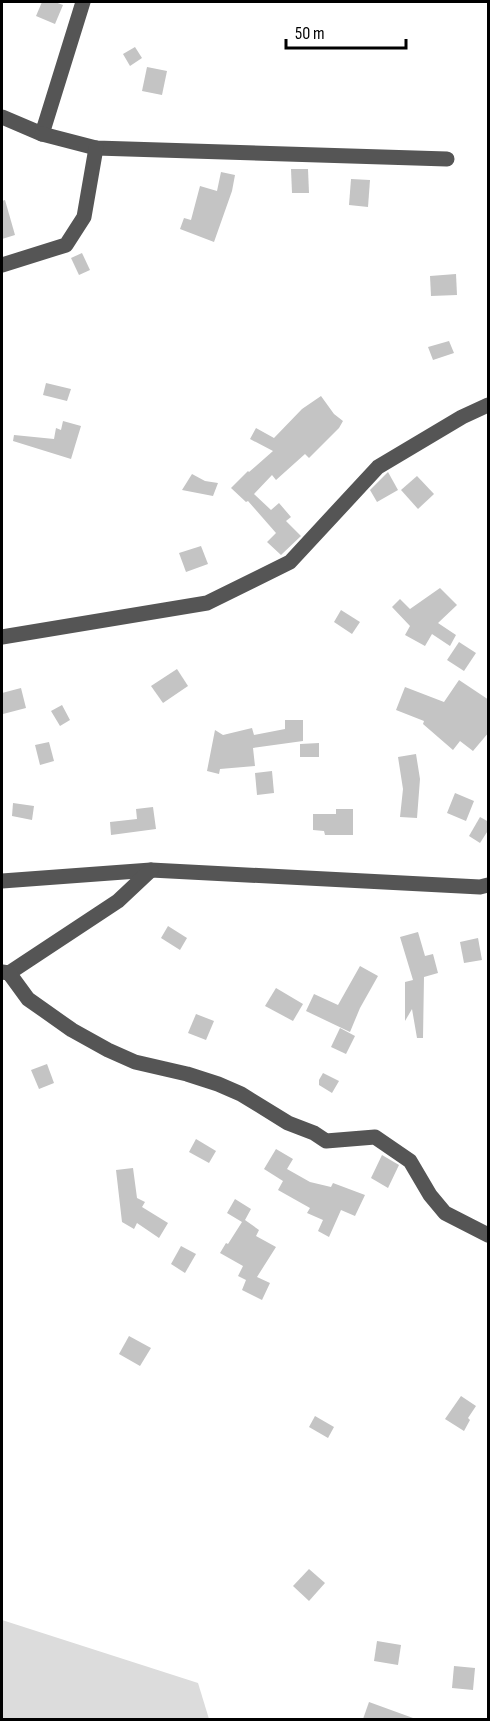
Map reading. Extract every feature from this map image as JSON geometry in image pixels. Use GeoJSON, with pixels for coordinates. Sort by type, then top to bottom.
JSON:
{"type":"FeatureCollection","features":[{"type":"Feature","properties":{"kind":"street"},"geometry":{"type":"LineString","coordinates":[[42,134],[83,2]]}},
{"type":"Feature","properties":{"kind":"street"},"geometry":{"type":"LineString","coordinates":[[2,117],[42,134],[96,148],[447,159]]}},
{"type":"Feature","properties":{"kind":"street"},"geometry":{"type":"LineString","coordinates":[[2,265],[66,244],[84,217],[96,148]]}},
{"type":"Feature","properties":{"kind":"street"},"geometry":{"type":"LineString","coordinates":[[2,637],[207,603],[290,562],[378,467],[462,417],[489,405]]}},
{"type":"Feature","properties":{"kind":"street"},"geometry":{"type":"LineString","coordinates":[[151,870],[118,901],[5,972],[28,999],[72,1030],[108,1050],[135,1062],[218,1084],[241,1094],[273,1115],[314,1133],[326,1141],[375,1137],[410,1161],[430,1196],[445,1213],[489,1235]]}},
{"type":"Feature","properties":{"kind":"street"},"geometry":{"type":"LineString","coordinates":[[2,881],[151,870],[480,887],[489,885]]}},
{"type":"Feature","properties":{"kind":"shaded area"},"geometry":{"type":"Polygon","coordinates":[[[2,1620],[198,1683],[209,1719],[2,1719],[2,1620]]]}},
{"type":"Feature","properties":{"kind":"building"},"geometry":{"type":"Polygon","coordinates":[[[42,2],[55,2],[63,5],[55,24],[36,16],[42,2]]]}},
{"type":"Feature","properties":{"kind":"building"},"geometry":{"type":"Polygon","coordinates":[[[135,47],[142,58],[130,66],[123,54],[135,47]]]}},
{"type":"Feature","properties":{"kind":"building"},"geometry":{"type":"Polygon","coordinates":[[[147,67],[167,71],[162,95],[142,91],[147,67]]]}},
{"type":"Feature","properties":{"kind":"building"},"geometry":{"type":"Polygon","coordinates":[[[291,169],[308,169],[309,193],[292,193],[291,169]]]}},
{"type":"Feature","properties":{"kind":"building"},"geometry":{"type":"Polygon","coordinates":[[[221,172],[235,175],[232,191],[214,242],[180,229],[184,218],[191,220],[200,186],[217,191],[221,172]]]}},
{"type":"Feature","properties":{"kind":"building"},"geometry":{"type":"Polygon","coordinates":[[[351,179],[370,180],[368,207],[349,205],[351,179]]]}},
{"type":"Feature","properties":{"kind":"building"},"geometry":{"type":"Polygon","coordinates":[[[5,200],[15,235],[2,239],[2,201],[5,200]]]}},
{"type":"Feature","properties":{"kind":"building"},"geometry":{"type":"Polygon","coordinates":[[[82,253],[90,270],[79,275],[71,258],[82,253]]]}},
{"type":"Feature","properties":{"kind":"building"},"geometry":{"type":"Polygon","coordinates":[[[456,274],[457,295],[431,296],[430,276],[456,274]]]}},
{"type":"Feature","properties":{"kind":"building"},"geometry":{"type":"Polygon","coordinates":[[[449,341],[454,353],[433,360],[428,347],[449,341]]]}},
{"type":"Feature","properties":{"kind":"building"},"geometry":{"type":"Polygon","coordinates":[[[46,383],[71,389],[67,401],[43,395],[46,383]]]}},
{"type":"Feature","properties":{"kind":"building"},"geometry":{"type":"Polygon","coordinates":[[[321,396],[334,414],[343,421],[339,428],[309,458],[305,454],[276,480],[272,475],[254,494],[271,510],[279,503],[291,517],[286,521],[301,536],[281,555],[267,542],[276,533],[248,501],[246,502],[231,488],[273,451],[250,439],[256,428],[274,438],[302,409],[321,396]]]}},
{"type":"Feature","properties":{"kind":"building"},"geometry":{"type":"Polygon","coordinates":[[[63,421],[81,426],[71,459],[13,441],[14,435],[54,439],[56,428],[61,430],[63,421]]]}},
{"type":"Feature","properties":{"kind":"building"},"geometry":{"type":"Polygon","coordinates":[[[388,472],[398,490],[377,502],[370,490],[388,472]]]}},
{"type":"Feature","properties":{"kind":"building"},"geometry":{"type":"Polygon","coordinates":[[[192,474],[205,481],[218,483],[213,496],[182,490],[192,474]]]}},
{"type":"Feature","properties":{"kind":"building"},"geometry":{"type":"Polygon","coordinates":[[[417,476],[434,494],[418,509],[401,490],[417,476]]]}},
{"type":"Feature","properties":{"kind":"building"},"geometry":{"type":"Polygon","coordinates":[[[201,546],[208,564],[186,572],[179,553],[201,546]]]}},
{"type":"Feature","properties":{"kind":"building"},"geometry":{"type":"Polygon","coordinates":[[[440,588],[457,605],[438,623],[456,635],[450,646],[432,634],[425,646],[405,635],[410,626],[392,607],[400,599],[410,609],[440,588]]]}},
{"type":"Feature","properties":{"kind":"building"},"geometry":{"type":"Polygon","coordinates":[[[341,610],[360,622],[352,634],[334,622],[341,610]]]}},
{"type":"Feature","properties":{"kind":"building"},"geometry":{"type":"Polygon","coordinates":[[[459,642],[476,653],[464,671],[447,660],[459,642]]]}},
{"type":"Feature","properties":{"kind":"building"},"geometry":{"type":"Polygon","coordinates":[[[177,669],[188,686],[163,703],[151,686],[177,669]]]}},
{"type":"Feature","properties":{"kind":"building"},"geometry":{"type":"Polygon","coordinates":[[[459,680],[489,700],[489,732],[473,751],[460,741],[453,750],[423,724],[424,721],[396,710],[405,687],[444,702],[459,680]]]}},
{"type":"Feature","properties":{"kind":"building"},"geometry":{"type":"Polygon","coordinates":[[[21,688],[26,708],[3,714],[2,693],[21,688]]]}},
{"type":"Feature","properties":{"kind":"building"},"geometry":{"type":"Polygon","coordinates":[[[62,705],[70,720],[60,726],[51,711],[62,705]]]}},
{"type":"Feature","properties":{"kind":"building"},"geometry":{"type":"Polygon","coordinates":[[[285,720],[303,720],[303,741],[253,748],[255,766],[220,769],[219,774],[207,771],[215,730],[223,735],[252,728],[254,735],[285,729],[285,720]]]}},
{"type":"Feature","properties":{"kind":"building"},"geometry":{"type":"Polygon","coordinates":[[[49,742],[54,761],[40,765],[35,745],[49,742]]]}},
{"type":"Feature","properties":{"kind":"building"},"geometry":{"type":"Polygon","coordinates":[[[319,743],[319,757],[300,757],[300,744],[319,743]]]}},
{"type":"Feature","properties":{"kind":"building"},"geometry":{"type":"Polygon","coordinates":[[[416,754],[420,779],[417,818],[400,817],[403,789],[398,757],[416,754]]]}},
{"type":"Feature","properties":{"kind":"building"},"geometry":{"type":"Polygon","coordinates":[[[272,771],[274,793],[257,795],[255,773],[272,771]]]}},
{"type":"Feature","properties":{"kind":"building"},"geometry":{"type":"Polygon","coordinates":[[[455,793],[474,801],[466,821],[447,813],[455,793]]]}},
{"type":"Feature","properties":{"kind":"building"},"geometry":{"type":"Polygon","coordinates":[[[13,803],[34,806],[32,820],[12,816],[13,803]]]}},
{"type":"Feature","properties":{"kind":"building"},"geometry":{"type":"Polygon","coordinates":[[[153,807],[156,829],[111,835],[110,822],[137,819],[136,809],[153,807]]]}},
{"type":"Feature","properties":{"kind":"building"},"geometry":{"type":"Polygon","coordinates":[[[336,809],[353,809],[353,835],[325,835],[324,831],[313,830],[313,814],[336,814],[336,809]]]}},
{"type":"Feature","properties":{"kind":"building"},"geometry":{"type":"Polygon","coordinates":[[[480,817],[489,822],[489,829],[480,843],[469,836],[480,817]]]}},
{"type":"Feature","properties":{"kind":"building"},"geometry":{"type":"Polygon","coordinates":[[[168,926],[187,938],[180,950],[161,938],[168,926]]]}},
{"type":"Feature","properties":{"kind":"building"},"geometry":{"type":"Polygon","coordinates":[[[418,932],[425,956],[433,954],[438,973],[424,977],[423,1038],[417,1038],[412,1009],[405,1021],[405,982],[413,980],[400,937],[418,932]]]}},
{"type":"Feature","properties":{"kind":"building"},"geometry":{"type":"Polygon","coordinates":[[[478,938],[482,960],[464,963],[460,942],[478,938]]]}},
{"type":"Feature","properties":{"kind":"building"},"geometry":{"type":"Polygon","coordinates":[[[360,966],[378,976],[350,1032],[306,1011],[314,994],[338,1005],[360,966]]]}},
{"type":"Feature","properties":{"kind":"building"},"geometry":{"type":"Polygon","coordinates":[[[276,988],[303,1004],[293,1021],[265,1006],[276,988]]]}},
{"type":"Feature","properties":{"kind":"building"},"geometry":{"type":"Polygon","coordinates":[[[196,1014],[214,1021],[206,1040],[188,1033],[196,1014]]]}},
{"type":"Feature","properties":{"kind":"building"},"geometry":{"type":"Polygon","coordinates":[[[340,1028],[355,1036],[346,1054],[331,1047],[340,1028]]]}},
{"type":"Feature","properties":{"kind":"building"},"geometry":{"type":"Polygon","coordinates":[[[47,1064],[54,1083],[39,1089],[31,1070],[47,1064]]]}},
{"type":"Feature","properties":{"kind":"building"},"geometry":{"type":"Polygon","coordinates":[[[323,1073],[339,1081],[332,1093],[319,1085],[323,1073]]]}},
{"type":"Feature","properties":{"kind":"building"},"geometry":{"type":"Polygon","coordinates":[[[196,1139],[216,1151],[209,1163],[189,1152],[196,1139]]]}},
{"type":"Feature","properties":{"kind":"building"},"geometry":{"type":"Polygon","coordinates":[[[276,1149],[293,1159],[287,1169],[310,1182],[331,1187],[333,1183],[365,1195],[355,1216],[341,1210],[329,1237],[318,1231],[323,1220],[307,1213],[310,1208],[278,1190],[283,1181],[264,1169],[276,1149]]]}},
{"type":"Feature","properties":{"kind":"building"},"geometry":{"type":"Polygon","coordinates":[[[382,1155],[399,1165],[388,1188],[371,1178],[382,1155]]]}},
{"type":"Feature","properties":{"kind":"building"},"geometry":{"type":"Polygon","coordinates":[[[133,1168],[137,1198],[145,1202],[142,1207],[168,1223],[159,1238],[137,1223],[134,1229],[122,1222],[116,1170],[133,1168]]]}},
{"type":"Feature","properties":{"kind":"building"},"geometry":{"type":"Polygon","coordinates":[[[235,1199],[251,1209],[245,1220],[259,1230],[256,1236],[276,1247],[257,1277],[270,1283],[262,1300],[242,1290],[246,1280],[238,1276],[243,1266],[220,1253],[242,1222],[227,1213],[235,1199]]]}},
{"type":"Feature","properties":{"kind":"building"},"geometry":{"type":"Polygon","coordinates":[[[181,1246],[196,1254],[185,1273],[171,1264],[181,1246]]]}},
{"type":"Feature","properties":{"kind":"building"},"geometry":{"type":"Polygon","coordinates":[[[129,1336],[151,1348],[140,1366],[119,1354],[129,1336]]]}},
{"type":"Feature","properties":{"kind":"building"},"geometry":{"type":"Polygon","coordinates":[[[461,1396],[476,1406],[468,1418],[470,1420],[464,1431],[445,1419],[461,1396]]]}},
{"type":"Feature","properties":{"kind":"building"},"geometry":{"type":"Polygon","coordinates":[[[315,1416],[334,1427],[328,1438],[309,1427],[315,1416]]]}},
{"type":"Feature","properties":{"kind":"building"},"geometry":{"type":"Polygon","coordinates":[[[309,1569],[325,1583],[309,1601],[293,1586],[309,1569]]]}},
{"type":"Feature","properties":{"kind":"building"},"geometry":{"type":"Polygon","coordinates":[[[377,1641],[401,1645],[398,1665],[374,1661],[377,1641]]]}},
{"type":"Feature","properties":{"kind":"building"},"geometry":{"type":"Polygon","coordinates":[[[454,1666],[475,1668],[473,1690],[452,1688],[454,1666]]]}},
{"type":"Feature","properties":{"kind":"building"},"geometry":{"type":"Polygon","coordinates":[[[369,1702],[413,1718],[363,1719],[369,1702]]]}}]}
